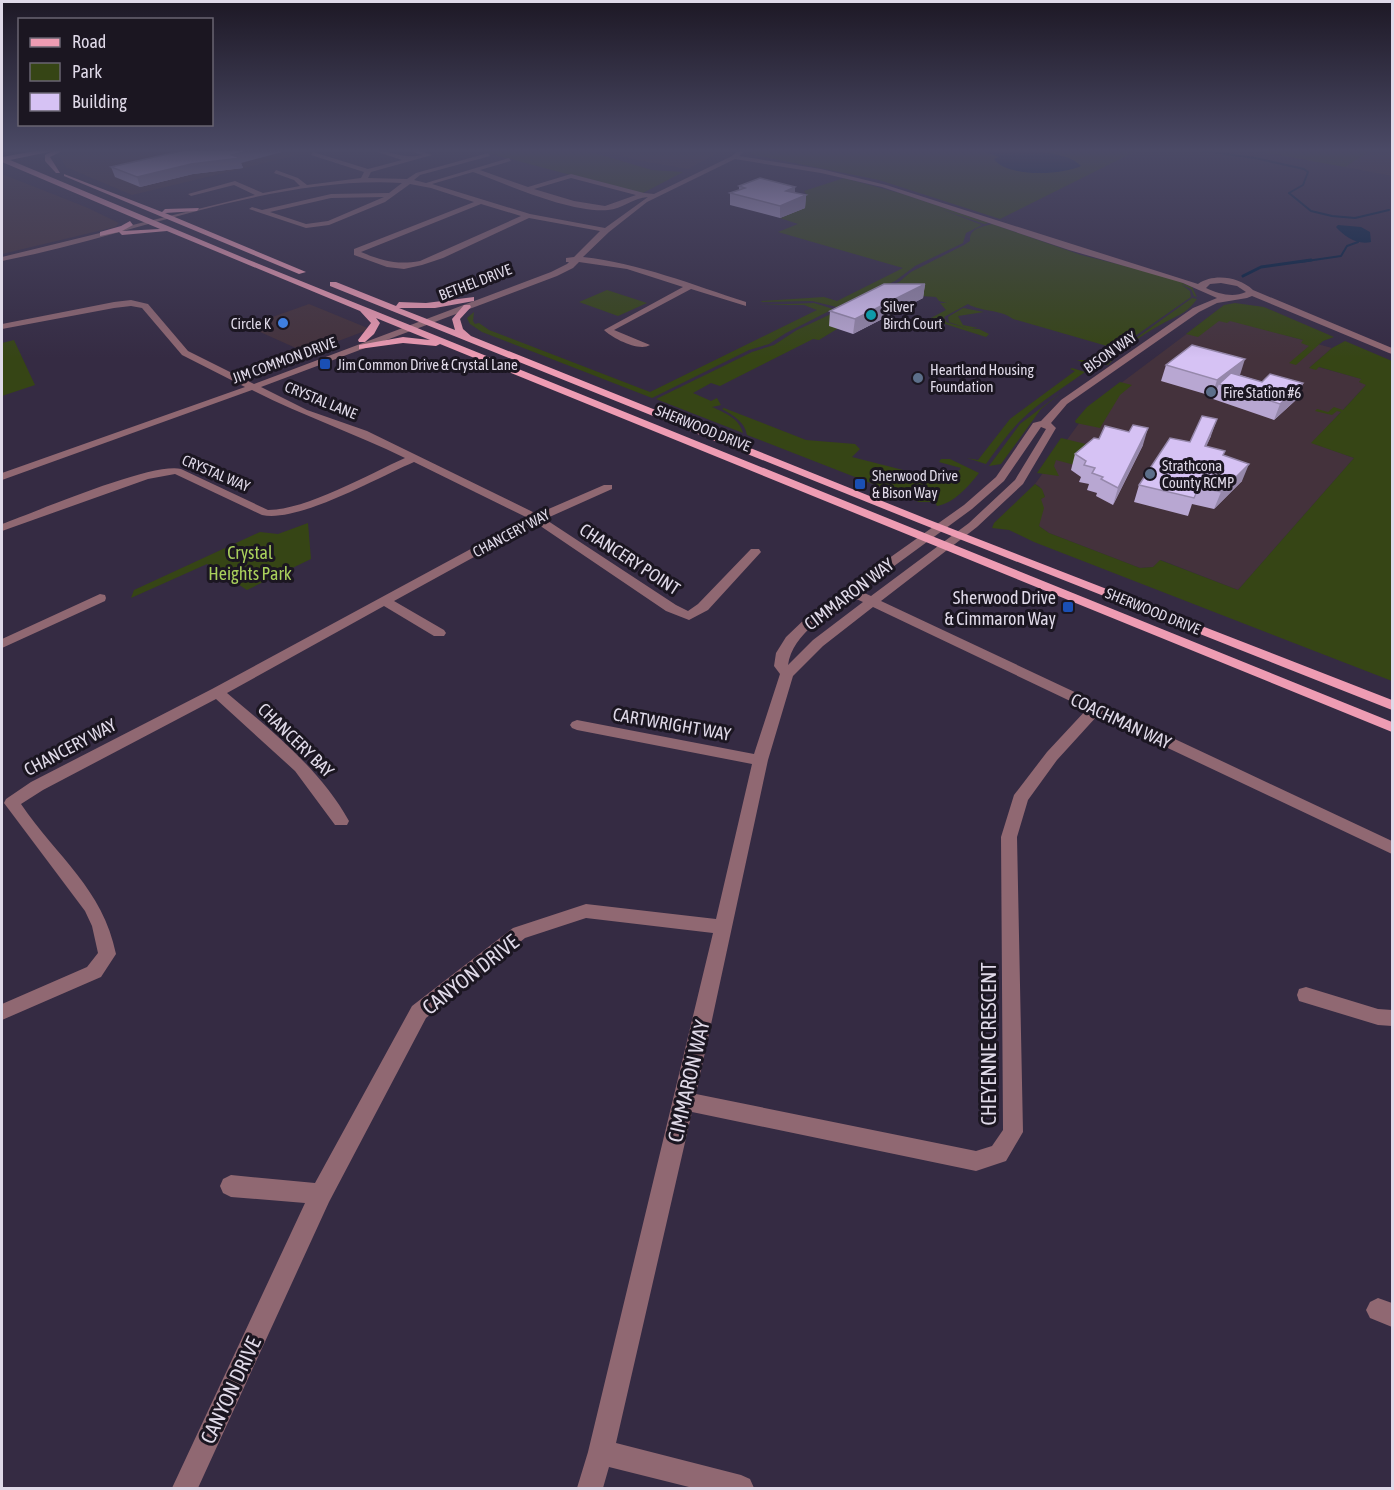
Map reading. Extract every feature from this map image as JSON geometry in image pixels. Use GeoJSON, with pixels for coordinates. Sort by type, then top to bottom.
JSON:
{"type":"FeatureCollection","features":[{"type":"Feature","properties":{"kind":"main road"},"geometry":{"type":"LineString","coordinates":[[103,234],[129,225],[131,222],[129,219]]}},
{"type":"Feature","properties":{"kind":"main road","name":"SHERWOOD DRIVE"},"geometry":{"type":"LineString","coordinates":[[157,219],[208,233],[316,278]]}},
{"type":"Feature","properties":{"kind":"main road"},"geometry":{"type":"LineString","coordinates":[[159,219],[233,249],[270,259]]}},
{"type":"Feature","properties":{"kind":"main road"},"geometry":{"type":"LineString","coordinates":[[193,219],[192,223],[208,233]]}},
{"type":"Feature","properties":{"kind":"main road","name":"SHERWOOD DRIVE"},"geometry":{"type":"LineString","coordinates":[[163,220],[180,233],[1392,727]]}},
{"type":"Feature","properties":{"kind":"main road"},"geometry":{"type":"LineString","coordinates":[[122,233],[152,230],[180,233]]}},
{"type":"Feature","properties":{"kind":"main road","name":"SHERWOOD DRIVE"},"geometry":{"type":"LineString","coordinates":[[327,282],[1392,705]]}},
{"type":"Feature","properties":{"kind":"main road"},"geometry":{"type":"LineString","coordinates":[[380,303],[417,307],[469,303]]}},
{"type":"Feature","properties":{"kind":"main road"},"geometry":{"type":"LineString","coordinates":[[469,303],[456,319],[456,325],[472,339]]}},
{"type":"Feature","properties":{"kind":"main road"},"geometry":{"type":"LineString","coordinates":[[357,305],[376,323],[362,343]]}},
{"type":"Feature","properties":{"kind":"main road"},"geometry":{"type":"LineString","coordinates":[[362,343],[413,340],[459,347]]}},
{"type":"Feature","properties":{"kind":"street"},"geometry":{"type":"LineString","coordinates":[[55,248],[169,219]]}},
{"type":"Feature","properties":{"kind":"street"},"geometry":{"type":"LineString","coordinates":[[283,219],[302,225],[316,226],[340,219]]}},
{"type":"Feature","properties":{"kind":"street"},"geometry":{"type":"LineString","coordinates":[[433,219],[358,249],[357,253],[388,266],[406,265],[459,249],[523,219]]}},
{"type":"Feature","properties":{"kind":"street"},"geometry":{"type":"LineString","coordinates":[[539,219],[571,226],[606,230]]}},
{"type":"Feature","properties":{"kind":"street","name":"BETHEL DRIVE"},"geometry":{"type":"LineString","coordinates":[[404,324],[554,274],[570,266],[574,259],[622,219]]}},
{"type":"Feature","properties":{"kind":"street"},"geometry":{"type":"LineString","coordinates":[[983,219],[1072,248],[1158,272],[1204,290],[1282,307]]}},
{"type":"Feature","properties":{"kind":"street"},"geometry":{"type":"LineString","coordinates":[[2,259],[122,233],[163,220]]}},
{"type":"Feature","properties":{"kind":"street"},"geometry":{"type":"LineString","coordinates":[[574,259],[634,269],[743,304]]}},
{"type":"Feature","properties":{"kind":"street"},"geometry":{"type":"LineString","coordinates":[[1158,272],[1237,283],[1250,292],[1282,307],[1392,351]]}},
{"type":"Feature","properties":{"kind":"street"},"geometry":{"type":"LineString","coordinates":[[1204,290],[1202,284],[1212,281]]}},
{"type":"Feature","properties":{"kind":"street"},"geometry":{"type":"LineString","coordinates":[[645,345],[608,330],[689,287]]}},
{"type":"Feature","properties":{"kind":"street","name":"BISON WAY"},"geometry":{"type":"LineString","coordinates":[[1196,310],[1204,290]]}},
{"type":"Feature","properties":{"kind":"street","name":"BISON WAY"},"geometry":{"type":"LineString","coordinates":[[939,527],[1000,479],[1037,425],[1045,423],[1064,402],[1196,310],[1215,301],[1247,296],[1250,292]]}},
{"type":"Feature","properties":{"kind":"street","name":"CRYSTAL LANE"},"geometry":{"type":"LineString","coordinates":[[2,326],[114,305],[131,303],[145,306],[185,353],[303,412],[363,433],[528,513],[535,519]]}},
{"type":"Feature","properties":{"kind":"street","name":"BETHEL DRIVE"},"geometry":{"type":"LineString","coordinates":[[414,328],[469,303]]}},
{"type":"Feature","properties":{"kind":"street","name":"JIM COMMON DRIVE"},"geometry":{"type":"LineString","coordinates":[[2,477],[362,343],[404,324]]}},
{"type":"Feature","properties":{"kind":"street","name":"JIM COMMON DRIVE"},"geometry":{"type":"LineString","coordinates":[[362,343],[414,328]]}},
{"type":"Feature","properties":{"kind":"street"},"geometry":{"type":"LineString","coordinates":[[960,535],[1019,482],[1051,428],[1045,423]]}},
{"type":"Feature","properties":{"kind":"street","name":"CRYSTAL WAY"},"geometry":{"type":"LineString","coordinates":[[2,528],[145,476],[167,471],[177,471],[266,513],[290,512],[413,458]]}},
{"type":"Feature","properties":{"kind":"street","name":"CHANCERY WAY"},"geometry":{"type":"LineString","coordinates":[[2,1012],[94,972],[107,954],[99,922],[75,885],[12,803],[37,786],[217,692],[535,519],[608,487]]}},
{"type":"Feature","properties":{"kind":"street","name":"CHANCERY POINT"},"geometry":{"type":"LineString","coordinates":[[535,519],[671,608],[689,616],[703,607],[755,552]]}},
{"type":"Feature","properties":{"kind":"street","name":"CIMMARON WAY"},"geometry":{"type":"LineString","coordinates":[[787,674],[781,666],[783,653],[791,640],[814,618],[849,591],[939,527]]}},
{"type":"Feature","properties":{"kind":"street","name":"CIMMARON WAY"},"geometry":{"type":"LineString","coordinates":[[590,1488],[601,1452],[684,1101],[760,760],[787,674],[818,643],[960,535]]}},
{"type":"Feature","properties":{"kind":"street","name":"COACHMAN WAY"},"geometry":{"type":"LineString","coordinates":[[849,591],[1392,848]]}},
{"type":"Feature","properties":{"kind":"street"},"geometry":{"type":"LineString","coordinates":[[2,644],[100,598]]}},
{"type":"Feature","properties":{"kind":"street"},"geometry":{"type":"LineString","coordinates":[[384,601],[439,633]]}},
{"type":"Feature","properties":{"kind":"street","name":"CHANCERY BAY"},"geometry":{"type":"LineString","coordinates":[[217,692],[285,751],[328,798],[341,821]]}},
{"type":"Feature","properties":{"kind":"street","name":"CHEYENNE CRESCENT"},"geometry":{"type":"LineString","coordinates":[[684,1101],[976,1161],[999,1154],[1013,1132],[1009,837],[1020,799],[1052,756],[1095,709]]}},
{"type":"Feature","properties":{"kind":"street","name":"CARTWRIGHT WAY"},"geometry":{"type":"LineString","coordinates":[[577,725],[760,760]]}},
{"type":"Feature","properties":{"kind":"street","name":"CANYON DRIVE"},"geometry":{"type":"LineString","coordinates":[[185,1488],[321,1194],[419,1012],[519,933],[586,911],[722,927]]}},
{"type":"Feature","properties":{"kind":"street"},"geometry":{"type":"LineString","coordinates":[[1306,995],[1378,1017],[1392,1018]]}},
{"type":"Feature","properties":{"kind":"street"},"geometry":{"type":"LineString","coordinates":[[231,1185],[321,1194]]}},
{"type":"Feature","properties":{"kind":"street"},"geometry":{"type":"LineString","coordinates":[[601,1452],[741,1488]]}},
{"type":"Feature","properties":{"kind":"shaded area"},"geometry":{"type":"Polygon","coordinates":[[[2,219],[110,219],[119,223],[115,227],[2,254],[2,219]]]}},
{"type":"Feature","properties":{"kind":"shaded area"},"geometry":{"type":"Polygon","coordinates":[[[309,304],[370,329],[307,353],[247,326],[309,304]]]}},
{"type":"Feature","properties":{"kind":"shaded area"},"geometry":{"type":"Polygon","coordinates":[[[1212,315],[1332,348],[1309,368],[1318,367],[1362,379],[1359,382],[1367,384],[1312,443],[1354,458],[1238,590],[1161,560],[1153,567],[1140,568],[1049,533],[1039,526],[1041,499],[1045,496],[1035,484],[1093,404],[1212,315]]]}},
{"type":"Feature","properties":{"kind":"green space"},"geometry":{"type":"Polygon","coordinates":[[[782,219],[965,219],[982,225],[966,233],[963,243],[915,266],[895,281],[837,307],[812,301],[762,302],[824,297],[837,301],[903,268],[778,232],[798,224],[782,219]]]}},
{"type":"Feature","properties":{"kind":"green space"},"geometry":{"type":"Polygon","coordinates":[[[968,219],[989,223],[984,224],[968,219]]]}},
{"type":"Feature","properties":{"kind":"green space"},"geometry":{"type":"Polygon","coordinates":[[[992,224],[1081,255],[1169,277],[1192,287],[1197,297],[1191,289],[1181,284],[1190,291],[1191,297],[1092,366],[1077,360],[1088,360],[1107,346],[968,304],[944,317],[946,322],[969,329],[949,322],[948,317],[963,308],[984,312],[958,316],[963,325],[978,328],[970,329],[979,329],[989,334],[986,337],[929,319],[946,310],[940,303],[947,303],[939,301],[936,297],[921,296],[837,329],[819,340],[813,339],[720,386],[711,383],[693,393],[711,401],[717,398],[721,405],[712,407],[735,420],[743,433],[656,399],[752,352],[774,345],[797,330],[899,282],[911,272],[970,241],[972,233],[977,229],[992,224]]]}},
{"type":"Feature","properties":{"kind":"green space"},"geometry":{"type":"Polygon","coordinates":[[[607,290],[647,303],[618,316],[579,302],[607,290]]]}},
{"type":"Feature","properties":{"kind":"green space"},"geometry":{"type":"Polygon","coordinates":[[[1192,298],[1197,299],[1184,312],[1139,338],[1108,365],[1100,364],[1192,298]]]}},
{"type":"Feature","properties":{"kind":"green space"},"geometry":{"type":"Polygon","coordinates":[[[814,303],[833,309],[769,344],[749,350],[652,398],[482,332],[470,324],[467,318],[474,312],[475,324],[479,323],[489,330],[650,392],[817,310],[804,305],[760,305],[814,303]]]}},
{"type":"Feature","properties":{"kind":"green space"},"geometry":{"type":"Polygon","coordinates":[[[1235,303],[1264,307],[1334,337],[1323,341],[1296,365],[1289,363],[1309,346],[1301,343],[1303,340],[1230,321],[1227,323],[1219,321],[1198,337],[1186,334],[1224,305],[1235,303]]]}},
{"type":"Feature","properties":{"kind":"green space"},"geometry":{"type":"Polygon","coordinates":[[[14,340],[35,385],[2,396],[2,343],[14,340]]]}},
{"type":"Feature","properties":{"kind":"green space"},"geometry":{"type":"Polygon","coordinates":[[[1345,341],[1392,361],[1392,681],[1034,542],[1009,530],[992,528],[994,523],[1035,484],[1042,489],[1045,497],[1041,499],[1044,508],[1039,526],[1049,533],[1140,568],[1153,567],[1160,560],[1238,590],[1354,458],[1311,443],[1341,412],[1337,411],[1332,415],[1315,411],[1317,409],[1328,412],[1334,407],[1343,410],[1366,385],[1359,382],[1361,379],[1319,367],[1316,370],[1309,368],[1332,348],[1345,341]]]}},
{"type":"Feature","properties":{"kind":"green space"},"geometry":{"type":"Polygon","coordinates":[[[1070,369],[1085,372],[1021,420],[986,464],[967,458],[978,460],[1010,419],[1075,371],[1070,369]]]}},
{"type":"Feature","properties":{"kind":"green space"},"geometry":{"type":"Polygon","coordinates":[[[1120,382],[1132,385],[1120,395],[1100,428],[1076,423],[1075,421],[1087,407],[1120,382]]]}},
{"type":"Feature","properties":{"kind":"green space"},"geometry":{"type":"Polygon","coordinates":[[[1062,392],[1041,409],[1001,464],[989,466],[1020,424],[1062,392]]]}},
{"type":"Feature","properties":{"kind":"green space"},"geometry":{"type":"Polygon","coordinates":[[[722,409],[806,440],[855,444],[860,449],[852,457],[950,482],[961,468],[939,462],[941,459],[950,459],[979,473],[955,498],[943,504],[937,506],[935,502],[919,502],[747,435],[741,423],[722,409]]]}},
{"type":"Feature","properties":{"kind":"green space"},"geometry":{"type":"Polygon","coordinates":[[[1061,438],[1098,447],[1082,467],[1056,460],[1054,466],[1059,476],[1037,473],[1061,438]]]}},
{"type":"Feature","properties":{"kind":"green space","name":"Crystal Heights Park"},"geometry":{"type":"Polygon","coordinates":[[[308,523],[311,559],[247,590],[207,564],[131,598],[134,590],[260,532],[278,534],[308,523]]]}},
{"type":"Feature","properties":{"kind":"water"},"geometry":{"type":"Polygon","coordinates":[[[1338,225],[1361,227],[1370,232],[1371,242],[1352,239],[1336,227],[1338,225]]]}},
{"type":"Feature","properties":{"kind":"building"},"geometry":{"type":"Polygon","coordinates":[[[884,284],[925,284],[855,319],[830,311],[884,284]]]}},
{"type":"Feature","properties":{"kind":"building"},"geometry":{"type":"Polygon","coordinates":[[[1192,345],[1245,359],[1217,380],[1166,365],[1192,345]]]}},
{"type":"Feature","properties":{"kind":"building"},"geometry":{"type":"Polygon","coordinates":[[[1231,373],[1262,382],[1270,374],[1303,383],[1280,404],[1219,384],[1231,373]]]}},
{"type":"Feature","properties":{"kind":"building"},"geometry":{"type":"Polygon","coordinates":[[[1202,416],[1217,419],[1205,446],[1225,451],[1223,455],[1249,464],[1221,492],[1199,487],[1194,498],[1139,485],[1170,438],[1190,442],[1202,416]]]}},
{"type":"Feature","properties":{"kind":"building"},"geometry":{"type":"Polygon","coordinates":[[[1133,425],[1148,428],[1118,488],[1101,479],[1103,477],[1092,473],[1095,468],[1084,465],[1086,461],[1075,454],[1094,438],[1099,439],[1105,426],[1129,432],[1133,425]]]}},
{"type":"Feature","properties":{"kind":"waterway"},"geometry":{"type":"LineString","coordinates":[[1300,262],[1341,256],[1347,246],[1358,242]]}},
{"type":"Feature","properties":{"kind":"waterway"},"geometry":{"type":"LineString","coordinates":[[1243,276],[1261,267],[1311,260]]}},
{"type":"Feature","properties":{"kind":"place","name":"Silver Birch Court"},"geometry":{"type":"Point","coordinates":[871,315]}},
{"type":"Feature","properties":{"kind":"place","name":"Circle K"},"geometry":{"type":"Point","coordinates":[283,323]}},
{"type":"Feature","properties":{"kind":"place","name":"Jim Common Drive & Crystal Lane"},"geometry":{"type":"Point","coordinates":[325,364]}},
{"type":"Feature","properties":{"kind":"place","name":"Heartland Housing Foundation"},"geometry":{"type":"Point","coordinates":[918,378]}},
{"type":"Feature","properties":{"kind":"place","name":"Fire Station #6"},"geometry":{"type":"Point","coordinates":[1211,392]}},
{"type":"Feature","properties":{"kind":"place","name":"Strathcona County RCMP"},"geometry":{"type":"Point","coordinates":[1150,474]}},
{"type":"Feature","properties":{"kind":"place","name":"Sherwood Drive & Bison Way"},"geometry":{"type":"Point","coordinates":[860,484]}},
{"type":"Feature","properties":{"kind":"place","name":"Sherwood Drive & Cimmaron Way"},"geometry":{"type":"Point","coordinates":[1068,607]}}]}
